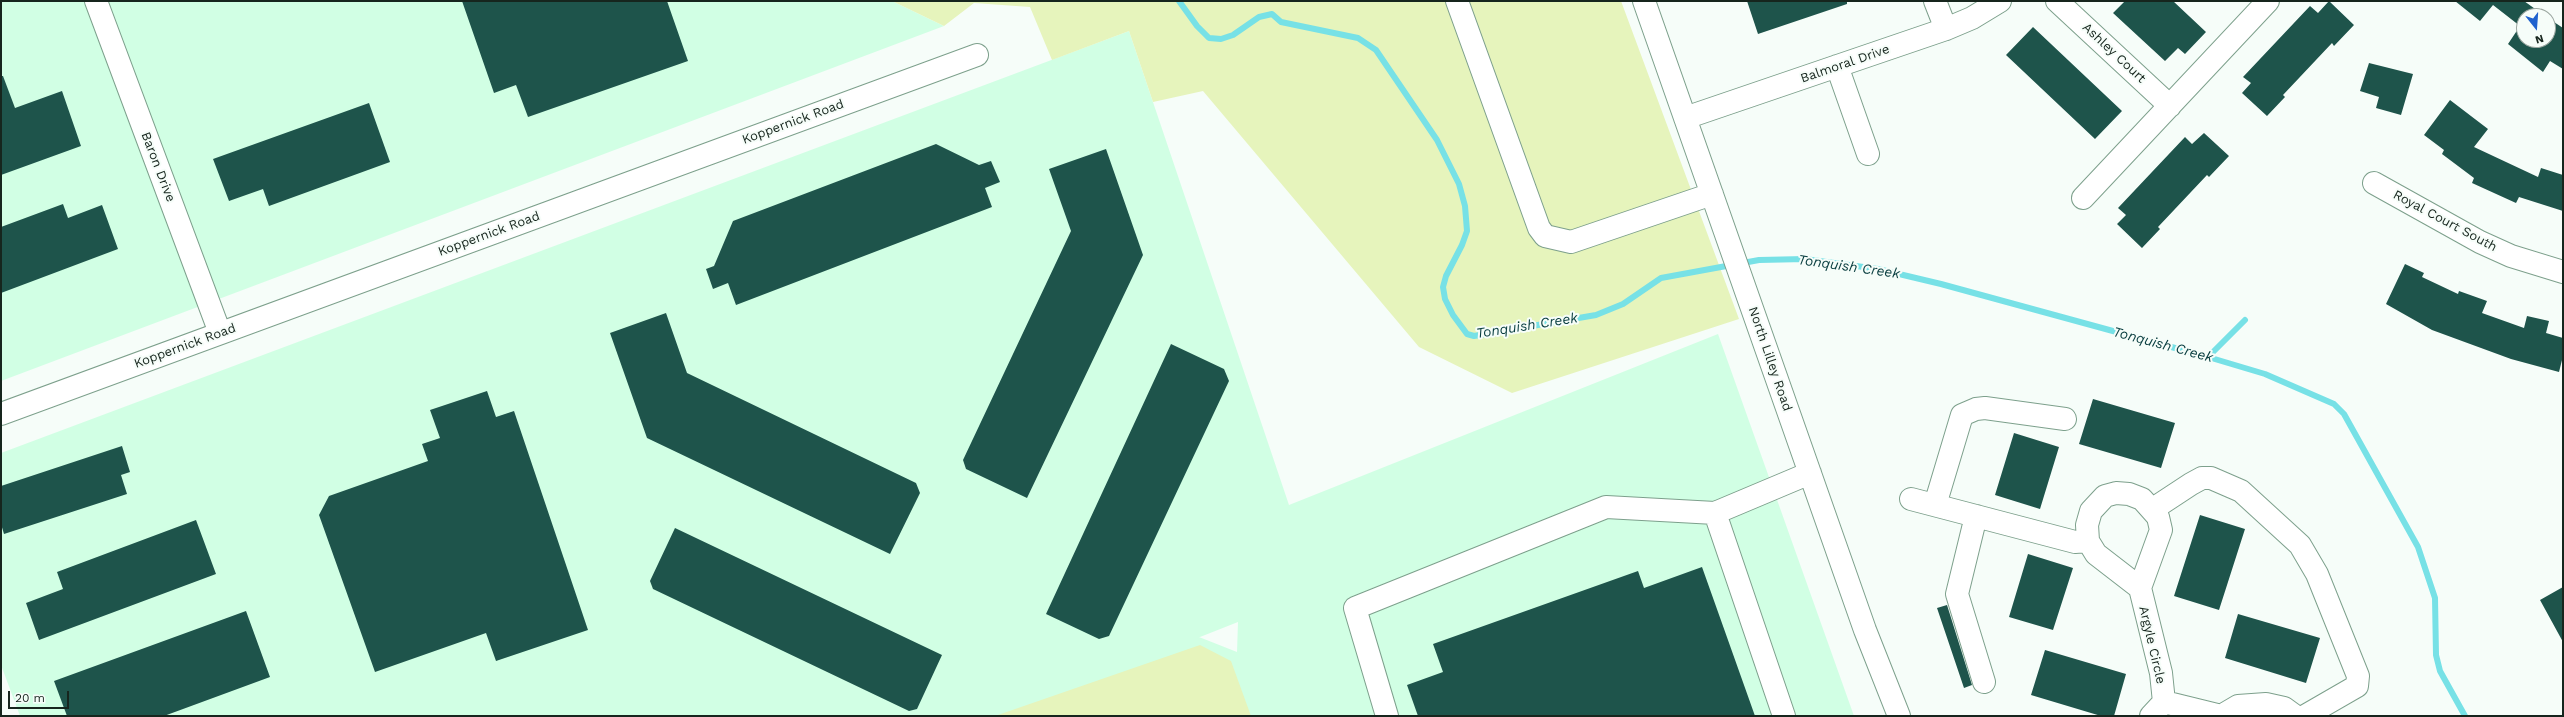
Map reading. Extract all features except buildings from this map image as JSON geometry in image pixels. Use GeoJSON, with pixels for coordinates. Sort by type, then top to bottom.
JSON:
{"type":"FeatureCollection","features":[{"type":"Feature","properties":{"kind":"street","name":"Baron Drive"},"geometry":{"type":"LineString","coordinates":[[96,1],[220,333]]}},
{"type":"Feature","properties":{"kind":"street"},"geometry":{"type":"LineString","coordinates":[[1457,1],[1539,228],[1545,236],[1571,242],[1712,194]]}},
{"type":"Feature","properties":{"kind":"street","name":"North Lilley Road"},"geometry":{"type":"LineString","coordinates":[[1644,1],[1810,473],[1866,630],[1899,716]]}},
{"type":"Feature","properties":{"kind":"street"},"geometry":{"type":"LineString","coordinates":[[1935,1],[1946,29]]}},
{"type":"Feature","properties":{"kind":"street","name":"Balmoral Drive"},"geometry":{"type":"LineString","coordinates":[[1685,118],[1946,29],[1972,18],[2000,1]]}},
{"type":"Feature","properties":{"kind":"street","name":"Ashley Court"},"geometry":{"type":"LineString","coordinates":[[2057,1],[2170,106]]}},
{"type":"Feature","properties":{"kind":"street"},"geometry":{"type":"LineString","coordinates":[[2083,198],[2268,1]]}},
{"type":"Feature","properties":{"kind":"street","name":"Koppernick Road"},"geometry":{"type":"LineString","coordinates":[[1,414],[977,55]]}},
{"type":"Feature","properties":{"kind":"street"},"geometry":{"type":"LineString","coordinates":[[1837,66],[1868,154]]}},
{"type":"Feature","properties":{"kind":"street","name":"Royal Court South"},"geometry":{"type":"LineString","coordinates":[[2374,183],[2480,242],[2511,256],[2563,272]]}},
{"type":"Feature","properties":{"kind":"street"},"geometry":{"type":"LineString","coordinates":[[1935,505],[1962,415],[1976,409],[1985,408],[2065,419]]}},
{"type":"Feature","properties":{"kind":"street"},"geometry":{"type":"LineString","coordinates":[[1387,716],[1355,608],[1606,507],[1715,513],[1810,473]]}},
{"type":"Feature","properties":{"kind":"street"},"geometry":{"type":"LineString","coordinates":[[2153,510],[2191,484],[2202,478],[2211,478],[2241,491],[2300,545],[2317,574],[2358,676],[2357,686],[2305,716]]}},
{"type":"Feature","properties":{"kind":"street","name":"Argyle Circle"},"geometry":{"type":"LineString","coordinates":[[2140,588],[2096,554],[2088,541],[2087,525],[2091,511],[2105,496],[2116,493],[2129,494],[2142,499],[2158,517],[2161,530],[2140,588],[2161,673],[2157,709],[2221,716],[2238,706],[2266,704],[2284,708],[2295,716]]}},
{"type":"Feature","properties":{"kind":"street"},"geometry":{"type":"LineString","coordinates":[[1911,499],[2074,542],[2088,541]]}},
{"type":"Feature","properties":{"kind":"street"},"geometry":{"type":"LineString","coordinates":[[1715,513],[1784,716]]}},
{"type":"Feature","properties":{"kind":"street"},"geometry":{"type":"LineString","coordinates":[[1976,516],[1957,594],[1984,682]]}},
{"type":"Feature","properties":{"kind":"shaded area"},"geometry":{"type":"Polygon","coordinates":[[[1,1],[892,1],[944,26],[1,381],[1,1]]]}},
{"type":"Feature","properties":{"kind":"shaded area"},"geometry":{"type":"Polygon","coordinates":[[[892,1],[1621,1],[1739,319],[1512,393],[1419,347],[1203,91],[1153,102],[1129,31],[1052,60],[1030,7],[974,3],[944,26],[892,1]]]}},
{"type":"Feature","properties":{"kind":"shaded area"},"geometry":{"type":"Polygon","coordinates":[[[1129,31],[1289,505],[1718,334],[1854,716],[20,716],[1,665],[1,453],[1129,31]],[[1238,622],[1199,637],[1237,652],[1238,622]]]}},
{"type":"Feature","properties":{"kind":"shaded area"},"geometry":{"type":"Polygon","coordinates":[[[1200,645],[1231,661],[1251,716],[995,716],[1200,645]]]}},
{"type":"Feature","properties":{"kind":"waterway","name":"Tonquish Creek"},"geometry":{"type":"LineString","coordinates":[[1179,1],[1197,26],[1209,38],[1221,39],[1233,35],[1259,17],[1272,14],[1281,22],[1358,38],[1376,50],[1437,140],[1459,184],[1465,206],[1467,231],[1462,245],[1446,276],[1443,287],[1445,299],[1453,315],[1467,334],[1474,336],[1596,315],[1623,304],[1661,278],[1759,260],[1805,259],[1878,269],[1941,284],[2208,357],[2265,374],[2334,404],[2344,414],[2418,547],[2435,598],[2436,655],[2440,671],[2465,716]]}},
{"type":"Feature","properties":{"kind":"waterway"},"geometry":{"type":"LineString","coordinates":[[2208,357],[2245,320]]}}]}
